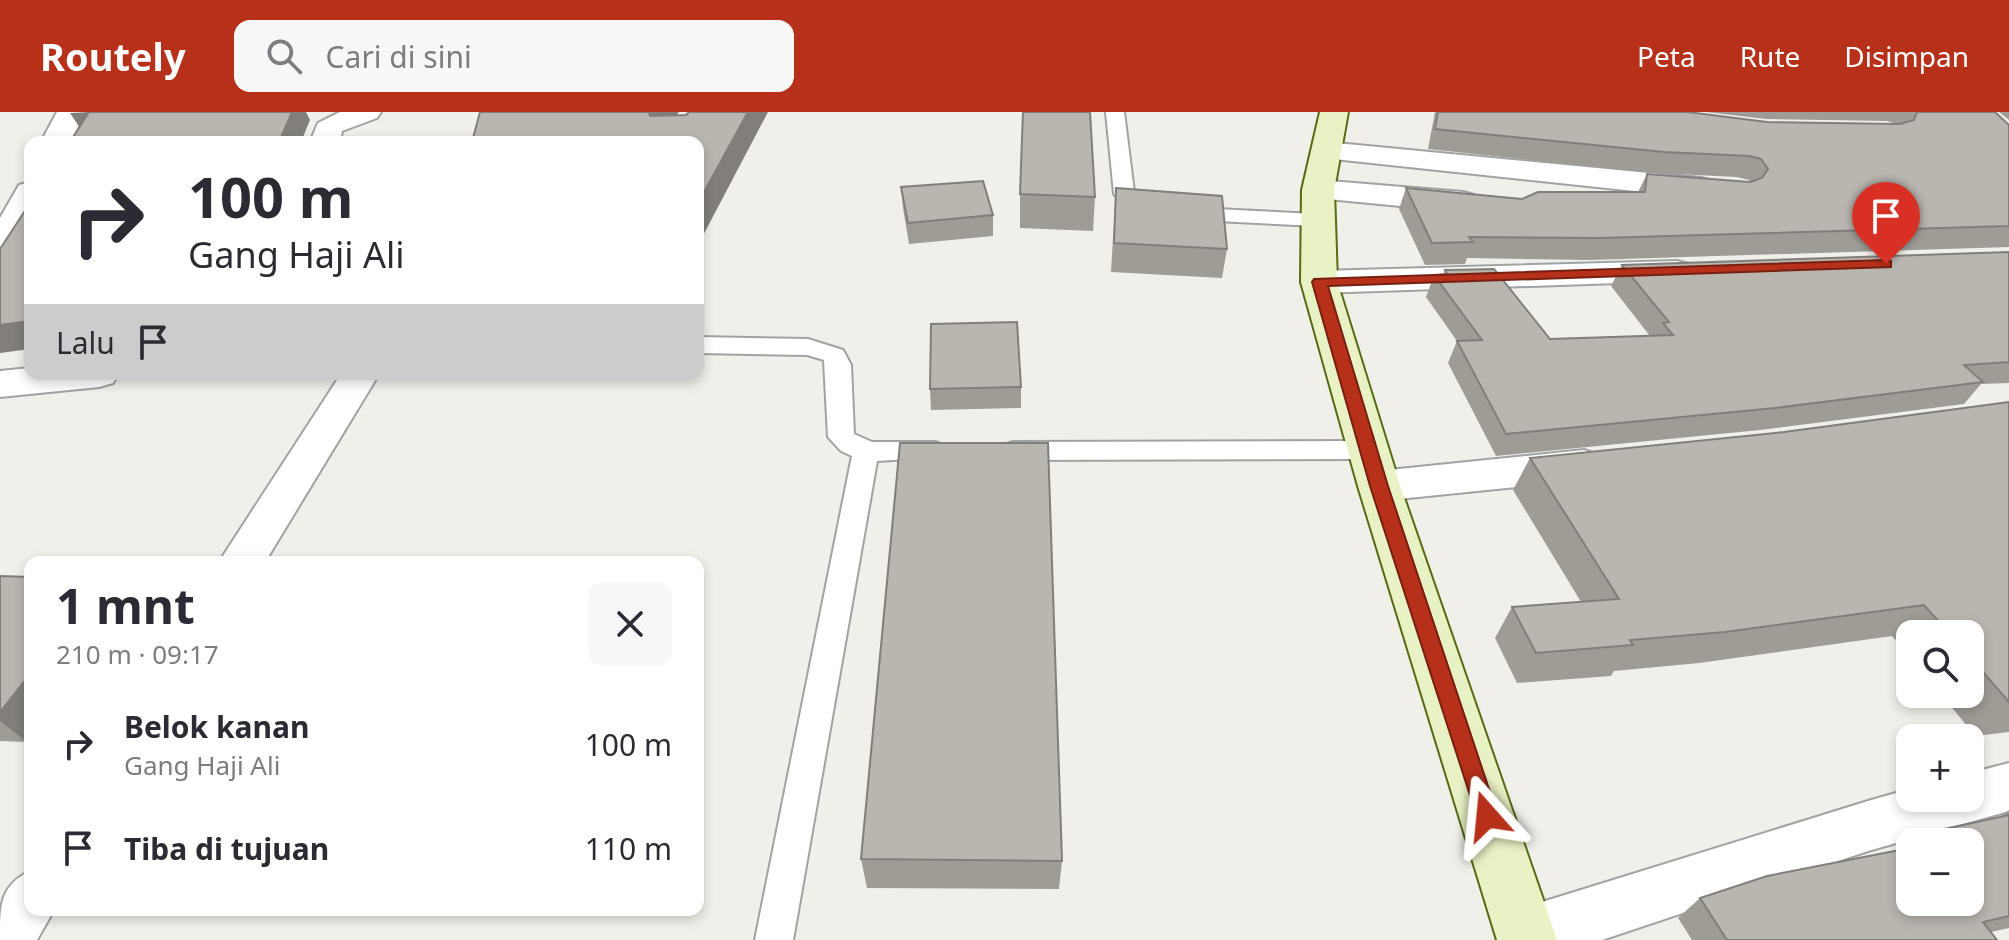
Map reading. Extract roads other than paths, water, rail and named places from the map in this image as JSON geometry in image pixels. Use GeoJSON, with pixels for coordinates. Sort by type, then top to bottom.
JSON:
{"type":"FeatureCollection","features":[{"type":"Feature","properties":{"kind":"main road"},"geometry":{"type":"LineString","coordinates":[[1323,168],[1319,282],[1374,468],[1527,938]]}},
{"type":"Feature","properties":{"kind":"street"},"geometry":{"type":"LineString","coordinates":[[59,136],[71,112]]}},
{"type":"Feature","properties":{"kind":"street"},"geometry":{"type":"LineString","coordinates":[[326,136],[332,125],[367,112]]}},
{"type":"Feature","properties":{"kind":"street"},"geometry":{"type":"LineString","coordinates":[[1323,168],[1737,190]]}},
{"type":"Feature","properties":{"kind":"street"},"geometry":{"type":"LineString","coordinates":[[1323,168],[1500,206]]}},
{"type":"Feature","properties":{"kind":"street"},"geometry":{"type":"LineString","coordinates":[[0,250],[24,204]]}},
{"type":"Feature","properties":{"kind":"street"},"geometry":{"type":"LineString","coordinates":[[1319,282],[1713,269]]}},
{"type":"Feature","properties":{"kind":"street"},"geometry":{"type":"LineString","coordinates":[[0,384],[40,380]]}},
{"type":"Feature","properties":{"kind":"street"},"geometry":{"type":"LineString","coordinates":[[246,556],[356,380]]}},
{"type":"Feature","properties":{"kind":"street"},"geometry":{"type":"LineString","coordinates":[[1374,468],[1617,462]]}},
{"type":"Feature","properties":{"kind":"street"},"geometry":{"type":"LineString","coordinates":[[1984,794],[2009,787]]}},
{"type":"Feature","properties":{"kind":"street"},"geometry":{"type":"LineString","coordinates":[[1527,938],[1918,812]]}},
{"type":"Feature","properties":{"kind":"street"},"geometry":{"type":"LineString","coordinates":[[4,940],[24,908]]}},
{"type":"Feature","properties":{"kind":"lane"},"geometry":{"type":"LineString","coordinates":[[1115,112],[1124,194],[1139,207],[1154,212],[1323,168]]}},
{"type":"Feature","properties":{"kind":"lane"},"geometry":{"type":"LineString","coordinates":[[704,345],[808,347],[834,355],[839,365],[841,437],[847,444],[866,451],[960,451]]}},
{"type":"Feature","properties":{"kind":"lane"},"geometry":{"type":"LineString","coordinates":[[774,940],[866,451]]}},
{"type":"Feature","properties":{"kind":"lane"},"geometry":{"type":"LineString","coordinates":[[992,451],[1374,468]]}}]}
